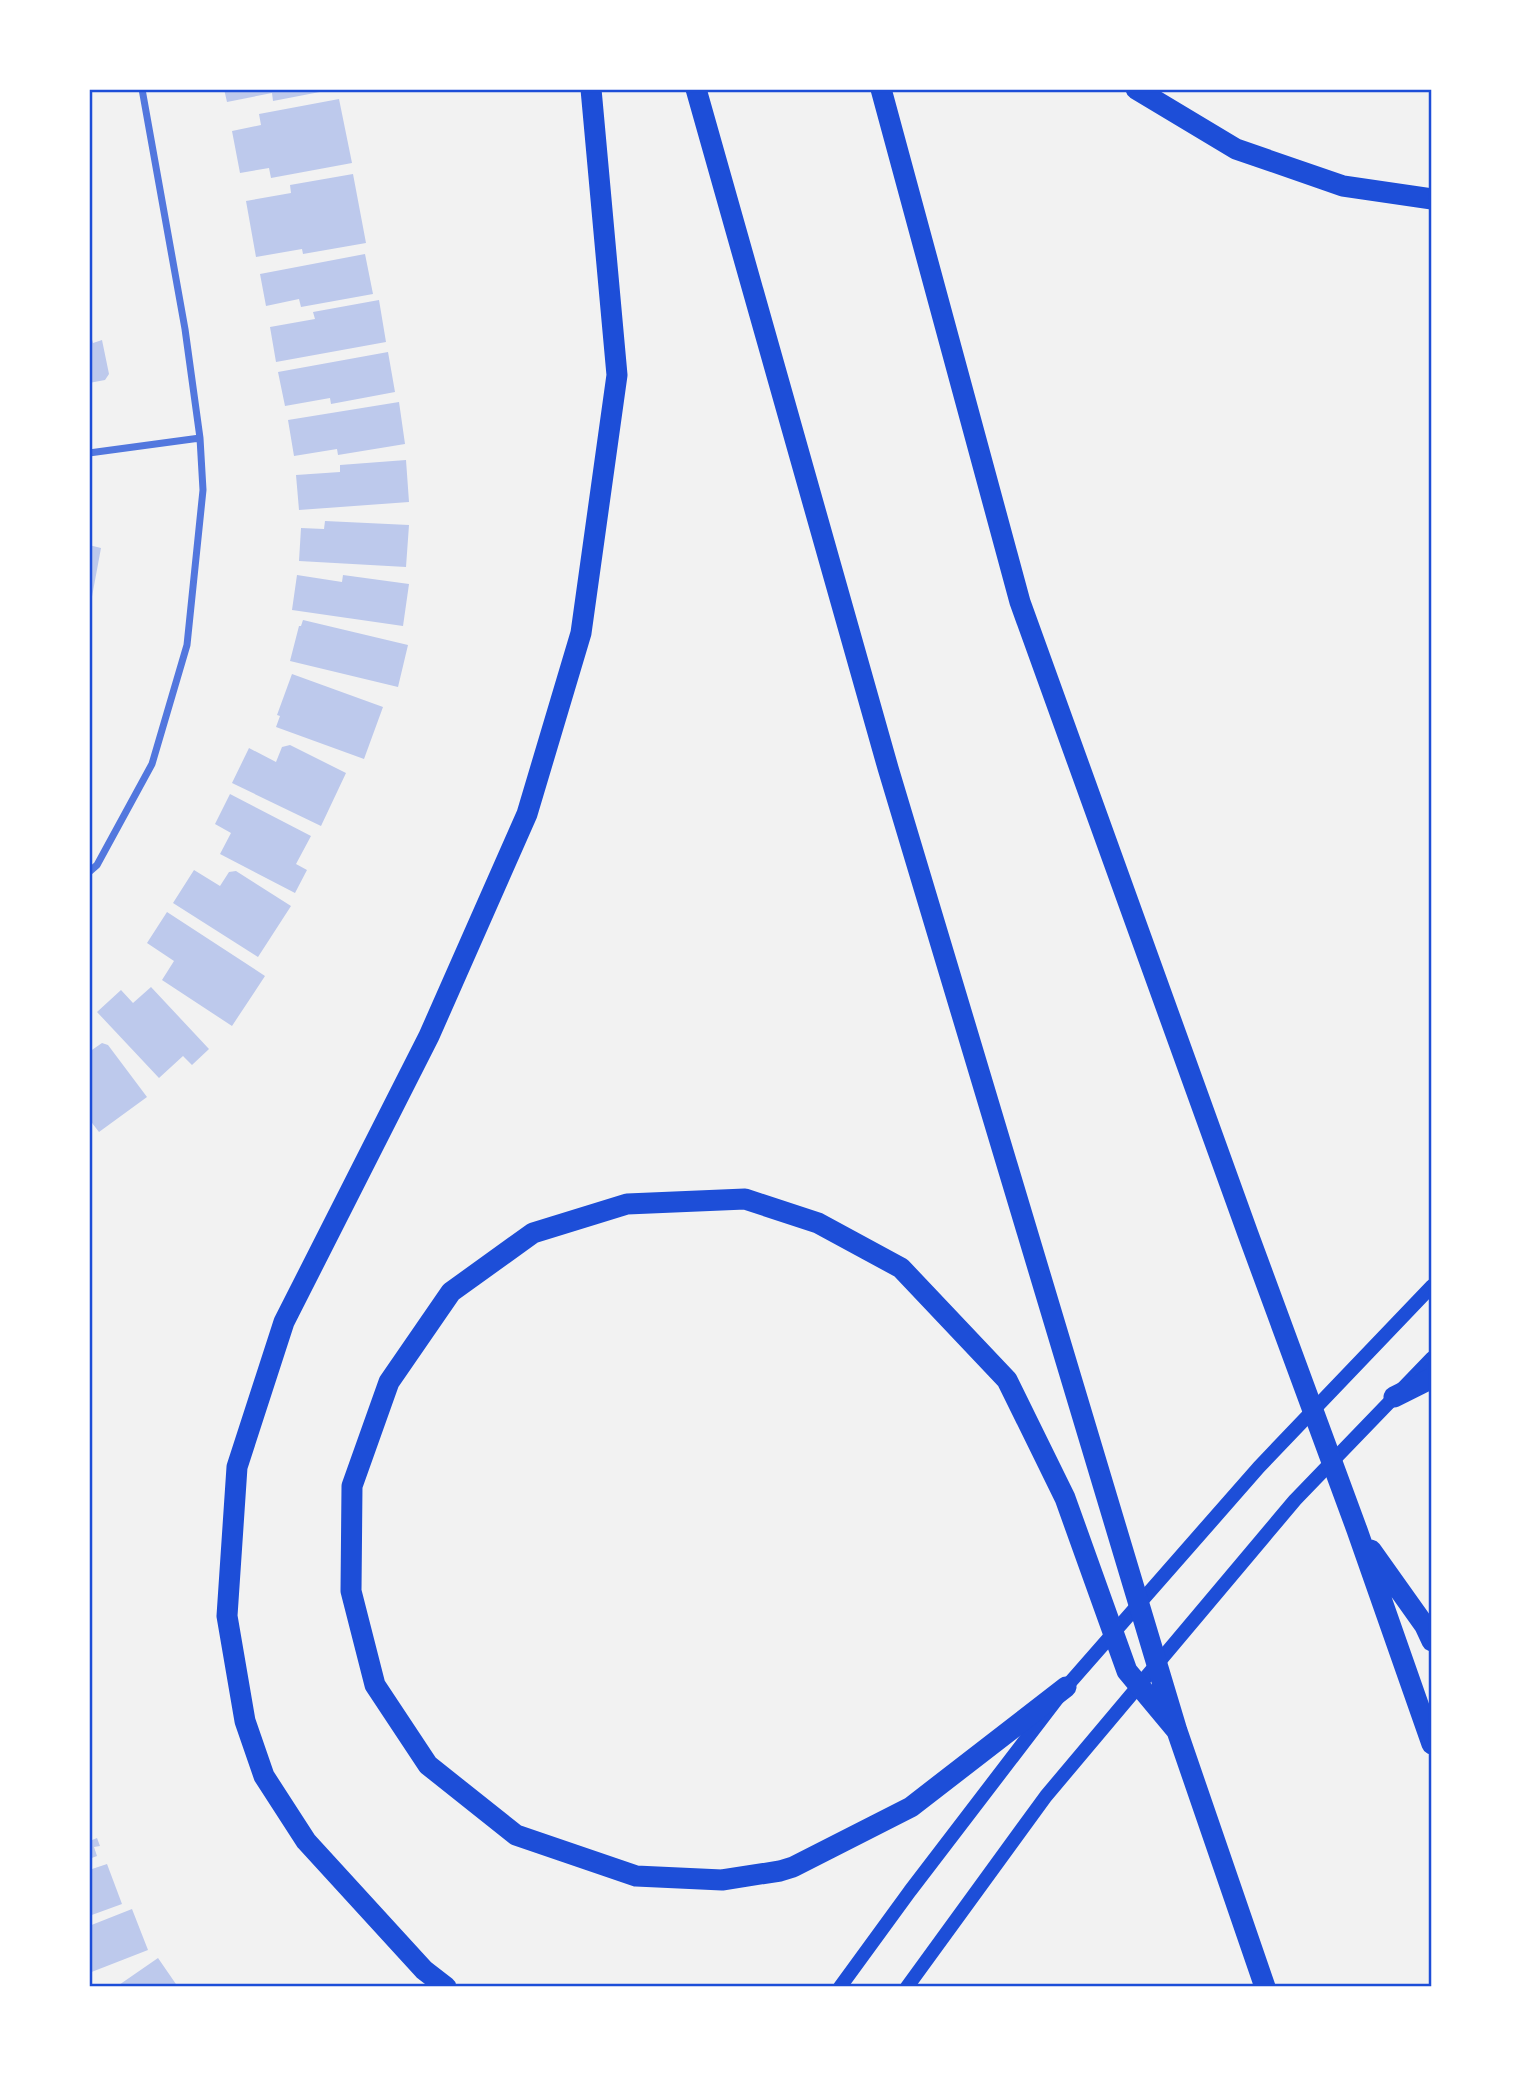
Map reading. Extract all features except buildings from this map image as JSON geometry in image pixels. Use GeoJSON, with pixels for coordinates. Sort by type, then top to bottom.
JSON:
{"type":"FeatureCollection","features":[{"type":"Feature","properties":{"kind":"highway"},"geometry":{"type":"LineString","coordinates":[[446,1987],[424,1970],[306,1841],[264,1776],[245,1721],[228,1616],[237,1467],[284,1322],[429,1036],[527,814],[581,633],[617,375],[591,89]]}},
{"type":"Feature","properties":{"kind":"highway"},"geometry":{"type":"LineString","coordinates":[[696,89],[888,768],[1177,1731],[1265,1987]]}},
{"type":"Feature","properties":{"kind":"highway"},"geometry":{"type":"LineString","coordinates":[[881,89],[1020,602],[1432,1744]]}},
{"type":"Feature","properties":{"kind":"highway"},"geometry":{"type":"LineString","coordinates":[[1136,89],[1236,149],[1343,186],[1432,199]]}},
{"type":"Feature","properties":{"kind":"highway"},"geometry":{"type":"LineString","coordinates":[[1066,1687],[911,1807],[793,1867],[780,1871],[722,1880],[636,1876],[516,1835],[428,1765],[375,1685],[351,1591],[352,1486],[388,1382],[451,1292],[533,1233],[627,1204],[745,1199],[818,1223],[901,1268],[1007,1380],[1065,1498],[1128,1671],[1177,1731]]}},
{"type":"Feature","properties":{"kind":"highway"},"geometry":{"type":"LineString","coordinates":[[1394,1397],[1432,1378]]}},
{"type":"Feature","properties":{"kind":"highway"},"geometry":{"type":"LineString","coordinates":[[1357,1530],[1425,1626],[1432,1641]]}},
{"type":"Feature","properties":{"kind":"main road"},"geometry":{"type":"LineString","coordinates":[[840,1987],[1066,1687],[1259,1467],[1432,1286]]}},
{"type":"Feature","properties":{"kind":"main road"},"geometry":{"type":"LineString","coordinates":[[907,1987],[1046,1796],[1295,1500],[1432,1358]]}},
{"type":"Feature","properties":{"kind":"street"},"geometry":{"type":"LineString","coordinates":[[89,872],[97,865],[152,764],[187,645],[203,490],[200,438],[185,330],[142,89]]}},
{"type":"Feature","properties":{"kind":"street"},"geometry":{"type":"LineString","coordinates":[[89,453],[200,438]]}}]}
